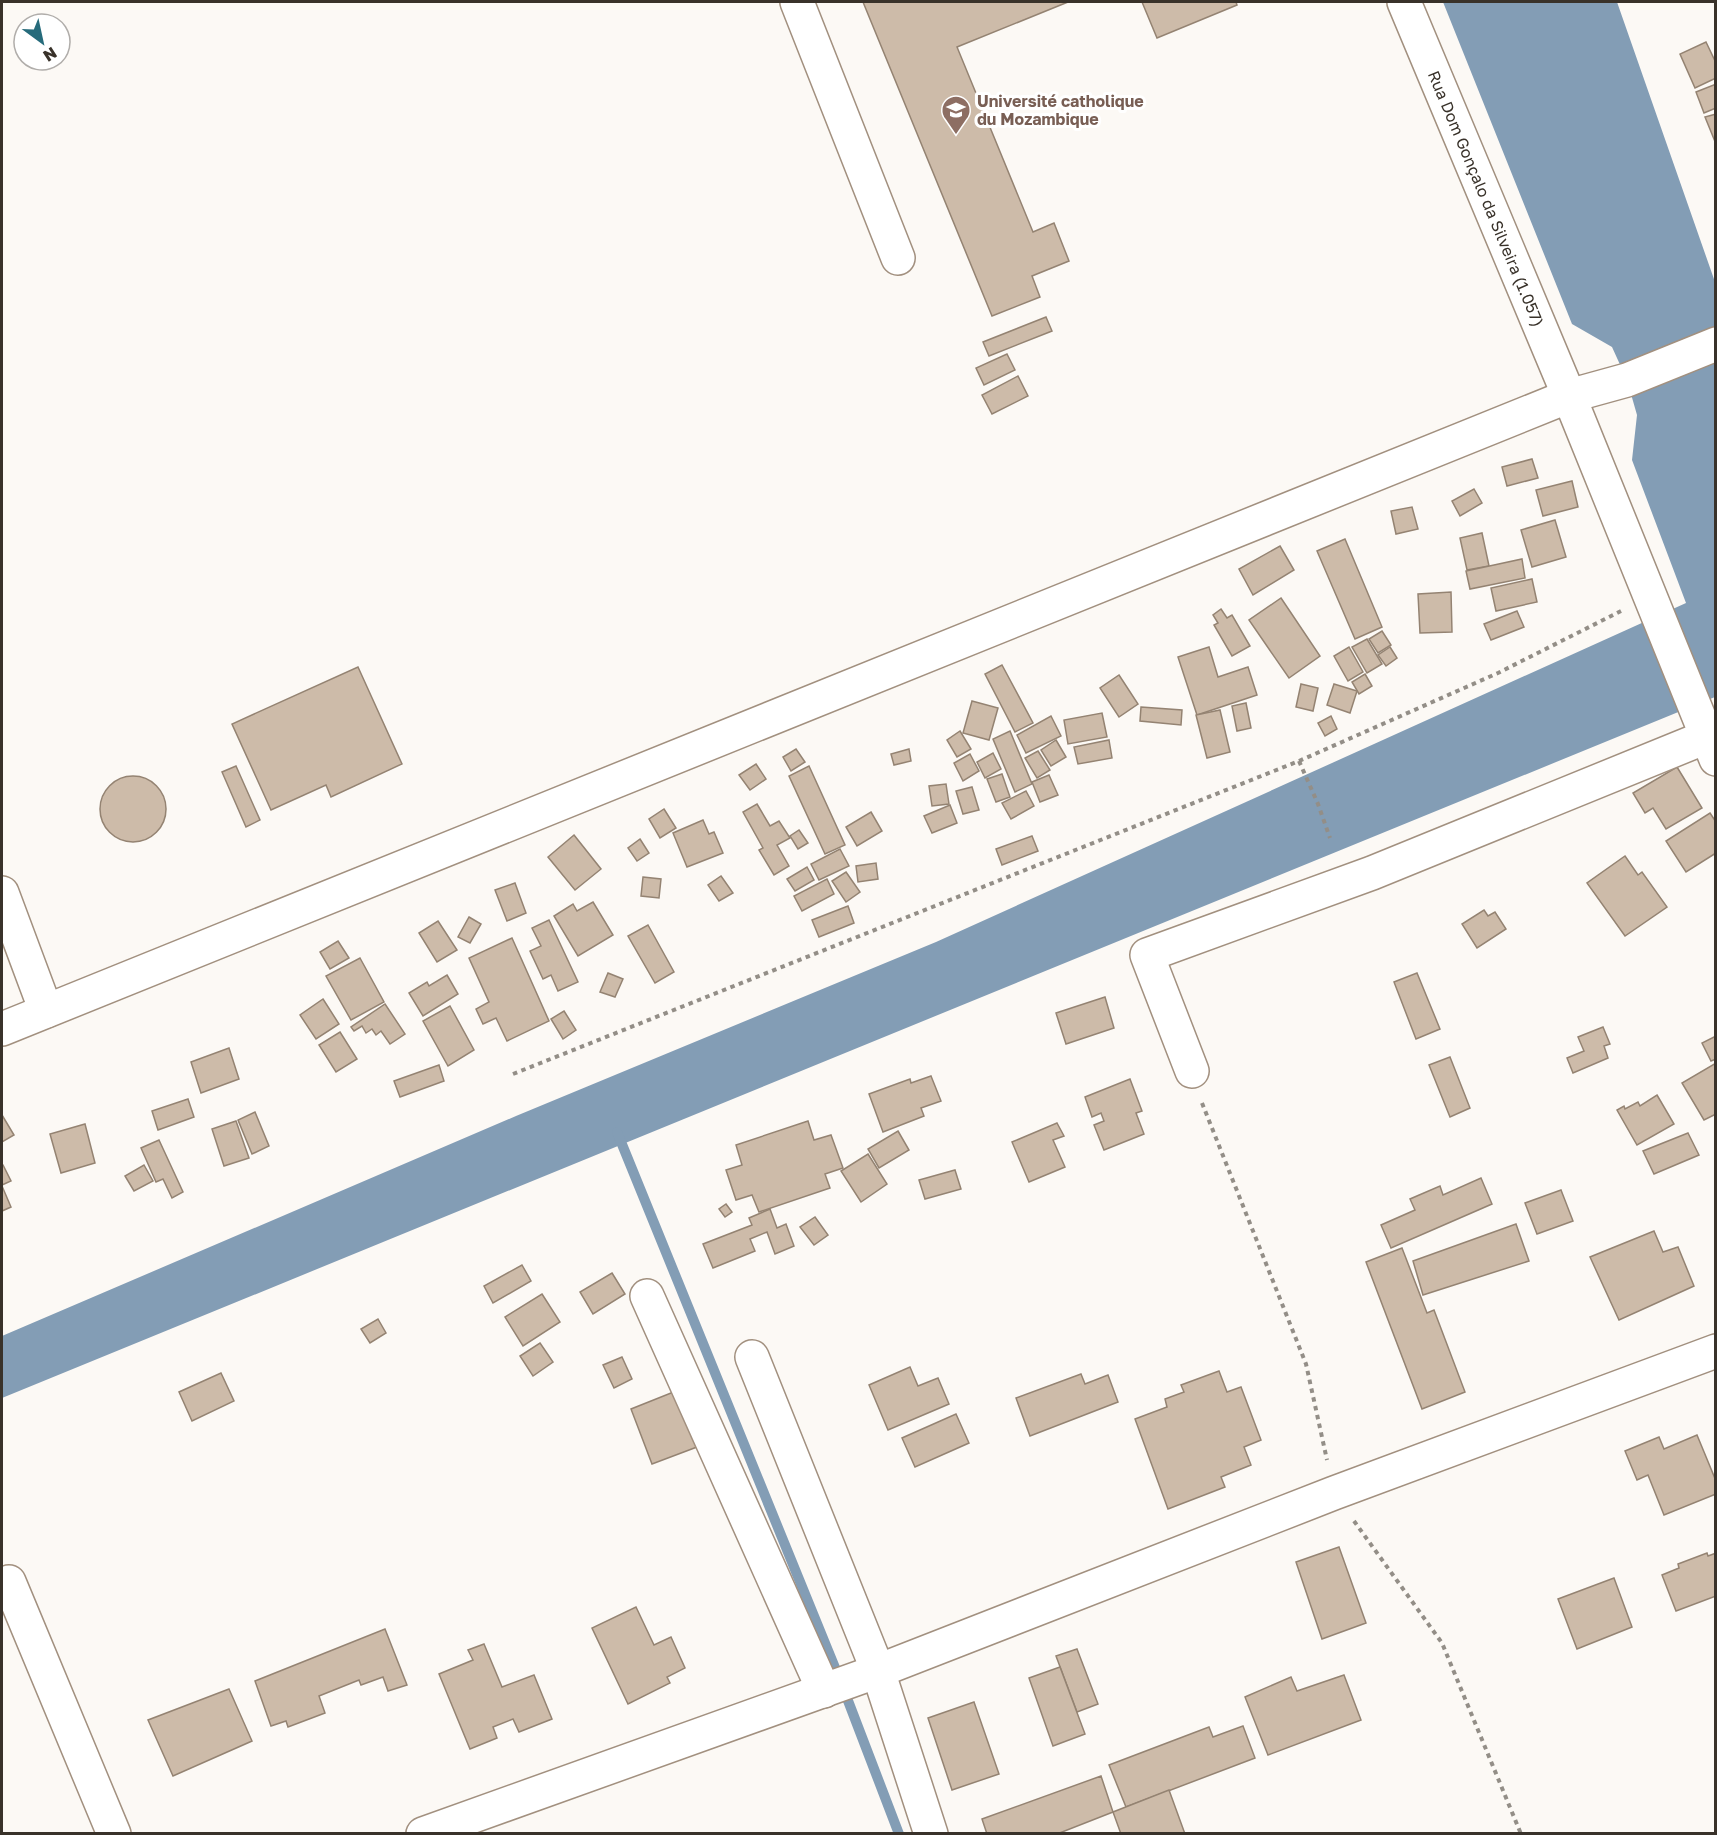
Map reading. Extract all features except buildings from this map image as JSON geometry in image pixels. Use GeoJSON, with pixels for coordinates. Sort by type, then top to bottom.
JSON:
{"type":"FeatureCollection","features":[{"type":"Feature","properties":{"kind":"street"},"geometry":{"type":"LineString","coordinates":[[797,2],[898,258]]}},
{"type":"Feature","properties":{"kind":"street","name":"Rua Dom Gonçalo da Silveira (1.057)"},"geometry":{"type":"LineString","coordinates":[[1404,2],[1569,396],[1711,748]]}},
{"type":"Feature","properties":{"kind":"street"},"geometry":{"type":"LineString","coordinates":[[2,1029],[1569,396],[1627,380],[1716,344]]}},
{"type":"Feature","properties":{"kind":"street"},"geometry":{"type":"LineString","coordinates":[[1192,1071],[1147,955],[1711,748]]}},
{"type":"Feature","properties":{"kind":"street"},"geometry":{"type":"LineString","coordinates":[[2,894],[45,1011]]}},
{"type":"Feature","properties":{"kind":"street"},"geometry":{"type":"LineString","coordinates":[[647,1296],[824,1691]]}},
{"type":"Feature","properties":{"kind":"street"},"geometry":{"type":"LineString","coordinates":[[423,1833],[878,1671],[1334,1493],[1716,1351]]}},
{"type":"Feature","properties":{"kind":"street"},"geometry":{"type":"LineString","coordinates":[[752,1357],[878,1671],[932,1833]]}},
{"type":"Feature","properties":{"kind":"street"},"geometry":{"type":"LineString","coordinates":[[9,1582],[114,1833]]}},
{"type":"Feature","properties":{"kind":"path"},"geometry":{"type":"LineString","coordinates":[[513,1074],[1299,761],[1653,601]]}},
{"type":"Feature","properties":{"kind":"path"},"geometry":{"type":"LineString","coordinates":[[1299,761],[1330,838]]}},
{"type":"Feature","properties":{"kind":"water"},"geometry":{"type":"Polygon","coordinates":[[[1443,2],[1617,2],[1715,282],[1715,697],[2,1398],[2,1336],[516,1116],[936,942],[1686,603],[1632,460],[1637,415],[1627,380],[1612,347],[1572,324],[1443,2]]]}},
{"type":"Feature","properties":{"kind":"waterway"},"geometry":{"type":"LineString","coordinates":[[617,1132],[842,1685],[899,1834]]}},
{"type":"Feature","properties":{"kind":"place","name":"Université catholique du Mozambique"},"geometry":{"type":"Point","coordinates":[956,136]}}]}
